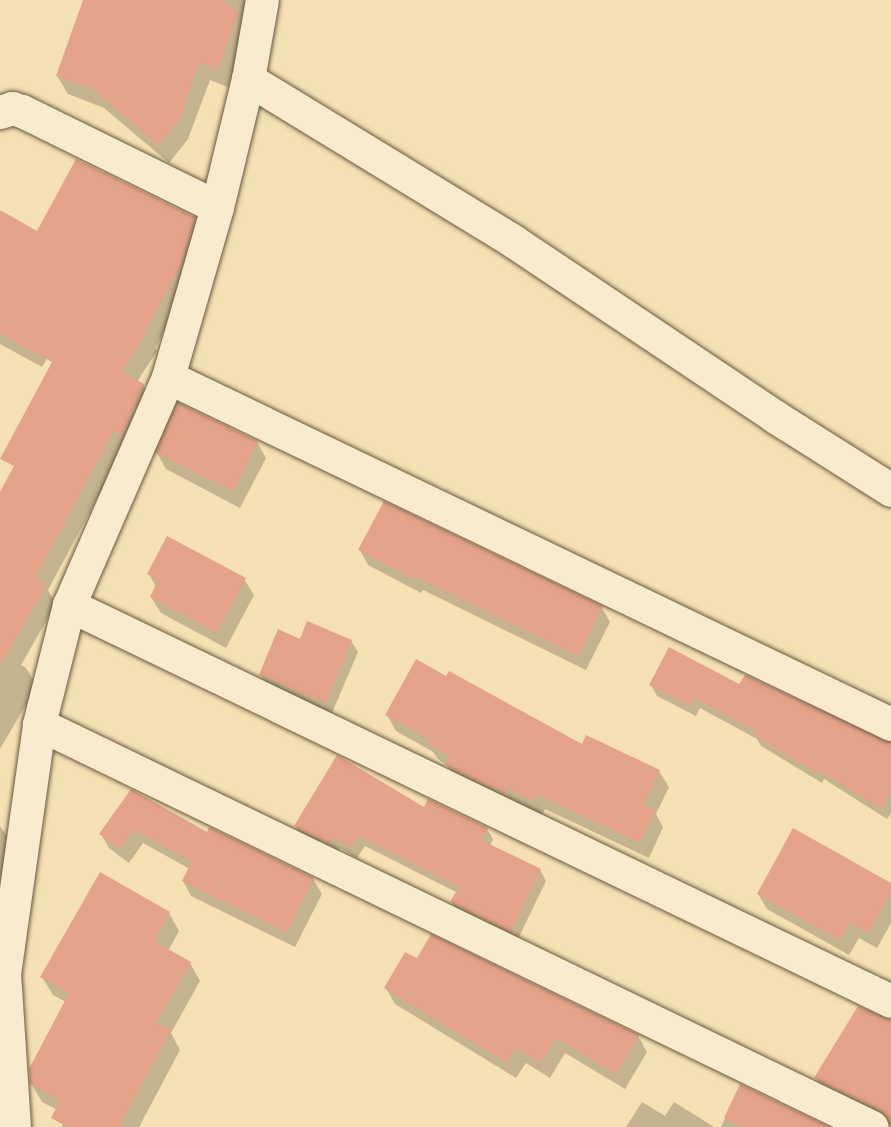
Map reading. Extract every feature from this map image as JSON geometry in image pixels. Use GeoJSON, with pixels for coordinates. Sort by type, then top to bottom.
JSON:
{"type":"FeatureCollection","features":[{"type":"Feature","properties":{"kind":"street"},"geometry":{"type":"LineString","coordinates":[[15,1127],[4,974],[39,724],[69,605],[168,377],[217,207],[248,79],[262,0]]}},
{"type":"Feature","properties":{"kind":"street"},"geometry":{"type":"LineString","coordinates":[[248,79],[513,241],[774,416],[891,490]]}},
{"type":"Feature","properties":{"kind":"street"},"geometry":{"type":"LineString","coordinates":[[0,112],[12,108],[21,111],[217,207]]}},
{"type":"Feature","properties":{"kind":"street"},"geometry":{"type":"LineString","coordinates":[[168,377],[891,724]]}},
{"type":"Feature","properties":{"kind":"street"},"geometry":{"type":"LineString","coordinates":[[69,605],[891,1001]]}},
{"type":"Feature","properties":{"kind":"street"},"geometry":{"type":"LineString","coordinates":[[39,724],[872,1127]]}},
{"type":"Feature","properties":{"kind":"building"},"geometry":{"type":"Polygon","coordinates":[[[83,0],[223,0],[238,13],[218,69],[199,63],[179,121],[158,145],[92,89],[56,76],[83,0]]]}},
{"type":"Feature","properties":{"kind":"building"},"geometry":{"type":"Polygon","coordinates":[[[76,159],[195,217],[181,265],[145,331],[147,332],[122,372],[144,384],[122,435],[114,431],[35,578],[47,585],[0,665],[0,492],[14,466],[0,459],[52,362],[0,333],[0,210],[37,231],[76,159]]]}},
{"type":"Feature","properties":{"kind":"building"},"geometry":{"type":"Polygon","coordinates":[[[177,402],[258,441],[234,491],[153,451],[177,402]]]}},
{"type":"Feature","properties":{"kind":"building"},"geometry":{"type":"Polygon","coordinates":[[[384,501],[603,606],[578,656],[414,576],[413,579],[358,550],[384,501]]]}},
{"type":"Feature","properties":{"kind":"building"},"geometry":{"type":"Polygon","coordinates":[[[167,536],[246,578],[217,633],[150,597],[158,580],[147,574],[167,536]]]}},
{"type":"Feature","properties":{"kind":"building"},"geometry":{"type":"Polygon","coordinates":[[[307,621],[352,640],[326,703],[259,675],[278,629],[300,639],[307,621]]]}},
{"type":"Feature","properties":{"kind":"building"},"geometry":{"type":"Polygon","coordinates":[[[669,647],[739,684],[745,675],[891,742],[891,793],[881,809],[818,770],[816,773],[753,735],[756,731],[694,698],[690,706],[649,685],[669,647]]]}},
{"type":"Feature","properties":{"kind":"building"},"geometry":{"type":"Polygon","coordinates":[[[416,659],[446,676],[449,671],[582,744],[586,735],[660,770],[644,805],[655,810],[640,843],[536,794],[532,801],[508,788],[505,794],[445,765],[450,756],[427,744],[429,739],[385,715],[416,659]]]}},
{"type":"Feature","properties":{"kind":"building"},"geometry":{"type":"Polygon","coordinates":[[[337,755],[424,807],[428,799],[488,828],[481,840],[541,869],[511,932],[450,902],[459,887],[358,836],[351,848],[334,838],[331,844],[294,826],[337,755]]]}},
{"type":"Feature","properties":{"kind":"building"},"geometry":{"type":"Polygon","coordinates":[[[131,789],[207,832],[209,827],[314,878],[287,933],[182,881],[192,861],[134,830],[120,849],[99,834],[131,789]]]}},
{"type":"Feature","properties":{"kind":"building"},"geometry":{"type":"Polygon","coordinates":[[[793,828],[891,883],[891,892],[868,933],[849,923],[840,940],[757,894],[793,828]]]}},
{"type":"Feature","properties":{"kind":"building"},"geometry":{"type":"Polygon","coordinates":[[[100,872],[170,912],[154,941],[191,962],[156,1023],[171,1030],[119,1127],[68,1127],[51,1118],[60,1100],[30,1084],[29,1069],[69,993],[40,977],[100,872]]]}},
{"type":"Feature","properties":{"kind":"building"},"geometry":{"type":"Polygon","coordinates":[[[431,934],[639,1035],[616,1074],[556,1038],[541,1063],[516,1048],[507,1063],[384,988],[405,952],[417,958],[431,934]]]}},
{"type":"Feature","properties":{"kind":"building"},"geometry":{"type":"Polygon","coordinates":[[[858,1006],[891,1020],[891,1127],[888,1117],[880,1110],[814,1078],[858,1006]]]}},
{"type":"Feature","properties":{"kind":"building"},"geometry":{"type":"Polygon","coordinates":[[[740,1084],[829,1127],[742,1127],[724,1118],[740,1084]]]}}]}
